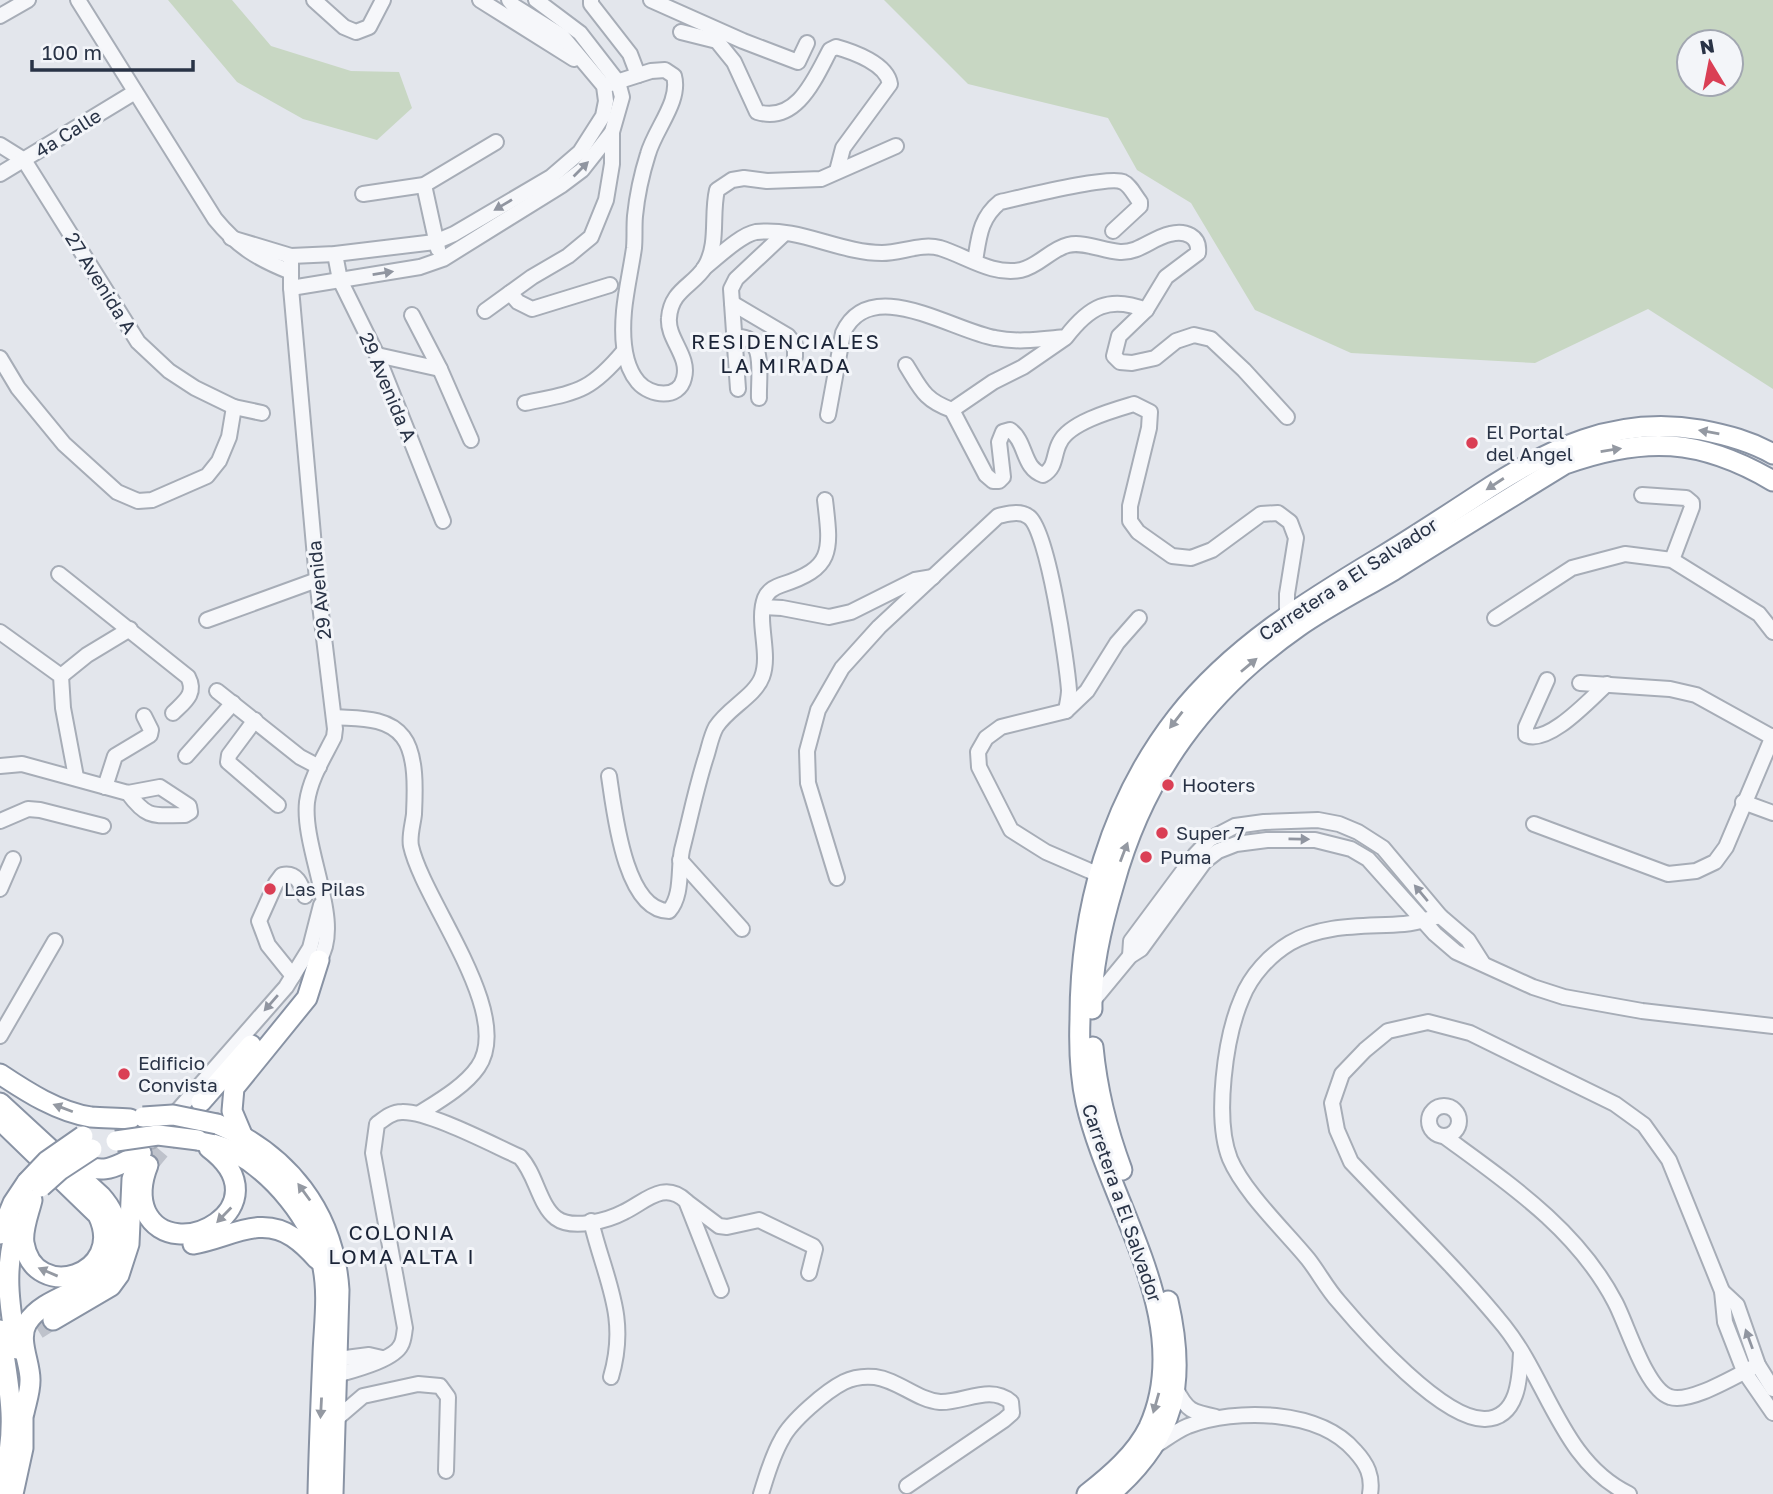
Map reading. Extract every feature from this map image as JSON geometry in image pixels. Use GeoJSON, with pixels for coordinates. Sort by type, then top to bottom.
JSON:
{"type":"FeatureCollection","features":[{"type":"Feature","properties":{"kind":"highway","name":"Carretera a El Salvador"},"geometry":{"type":"LineString","coordinates":[[1087,1494],[1117,1468],[1137,1446],[1149,1427],[1162,1375],[1163,1342],[1158,1310],[1096,1138],[1086,1100],[1079,1038],[1082,958],[1097,874],[1121,813],[1167,732],[1232,659],[1287,615],[1512,473],[1557,449],[1594,435],[1651,426],[1688,428],[1751,442],[1773,454]]}},
{"type":"Feature","properties":{"kind":"highway","name":"Carretera a El Salvador"},"geometry":{"type":"LineString","coordinates":[[1110,1494],[1128,1479],[1155,1446],[1167,1418],[1176,1389],[1176,1333],[1168,1301],[1110,1136],[1095,1067],[1092,1002],[1100,936],[1120,862],[1144,802],[1172,752],[1216,696],[1246,667],[1299,626],[1565,464],[1601,451],[1638,446],[1680,445],[1719,454],[1773,481]]}},
{"type":"Feature","properties":{"kind":"highway"},"geometry":{"type":"LineString","coordinates":[[1097,874],[1104,878],[1107,885],[1100,936]]}},
{"type":"Feature","properties":{"kind":"highway"},"geometry":{"type":"LineString","coordinates":[[201,1102],[293,997],[320,960]]}},
{"type":"Feature","properties":{"kind":"highway"},"geometry":{"type":"LineString","coordinates":[[243,1137],[232,1111],[234,1088],[307,998],[320,960]]}},
{"type":"Feature","properties":{"kind":"highway"},"geometry":{"type":"LineString","coordinates":[[0,1074],[70,1112],[89,1116],[133,1118],[173,1115],[217,1124],[271,1155],[301,1186],[323,1221],[337,1266],[333,1494]]}},
{"type":"Feature","properties":{"kind":"highway"},"geometry":{"type":"LineString","coordinates":[[1,1110],[44,1129],[80,1163],[90,1168],[112,1167],[145,1158]]}},
{"type":"Feature","properties":{"kind":"highway"},"geometry":{"type":"LineString","coordinates":[[1,1110],[98,1215],[103,1225],[103,1245],[97,1260],[88,1269],[73,1276],[51,1276],[34,1264],[24,1241],[34,1190]]}},
{"type":"Feature","properties":{"kind":"highway"},"geometry":{"type":"LineString","coordinates":[[1,1110],[101,1196],[112,1212],[118,1231],[117,1247],[106,1270],[89,1284],[46,1306],[26,1324],[24,1335],[31,1380],[24,1413]]}},
{"type":"Feature","properties":{"kind":"highway"},"geometry":{"type":"LineString","coordinates":[[5,1488],[23,1448],[24,1413],[8,1271],[11,1245],[47,1161],[88,1142],[116,1122],[133,1118]]}},
{"type":"Feature","properties":{"kind":"highway"},"geometry":{"type":"LineString","coordinates":[[88,1142],[158,1135],[199,1140],[233,1152],[248,1161],[273,1184],[306,1225],[321,1262],[326,1307],[318,1494]]}},
{"type":"Feature","properties":{"kind":"highway"},"geometry":{"type":"LineString","coordinates":[[145,1158],[141,1193],[145,1209],[155,1223],[174,1233],[186,1234],[208,1228],[231,1209],[235,1185],[234,1177],[226,1163],[199,1140]]}},
{"type":"Feature","properties":{"kind":"highway"},"geometry":{"type":"LineString","coordinates":[[53,1320],[111,1286],[119,1275],[129,1244],[134,1170],[145,1158]]}},
{"type":"Feature","properties":{"kind":"highway"},"geometry":{"type":"LineString","coordinates":[[0,1234],[13,1203],[34,1190]]}},
{"type":"Feature","properties":{"kind":"highway"},"geometry":{"type":"LineString","coordinates":[[132,1197],[141,1222],[159,1238],[180,1244],[192,1244],[207,1242],[250,1227],[272,1227],[294,1237],[321,1262]]}},
{"type":"Feature","properties":{"kind":"highway"},"geometry":{"type":"LineString","coordinates":[[0,1330],[12,1406],[5,1488]]}},
{"type":"Feature","properties":{"kind":"highway"},"geometry":{"type":"LineString","coordinates":[[0,1460],[5,1488]]}},
{"type":"Feature","properties":{"kind":"street"},"geometry":{"type":"LineString","coordinates":[[2,11],[27,0]]}},
{"type":"Feature","properties":{"kind":"street"},"geometry":{"type":"LineString","coordinates":[[78,0],[204,202],[231,238],[258,259],[291,272]]}},
{"type":"Feature","properties":{"kind":"street"},"geometry":{"type":"LineString","coordinates":[[314,0],[344,27],[356,32],[369,27],[383,0]]}},
{"type":"Feature","properties":{"kind":"street"},"geometry":{"type":"LineString","coordinates":[[480,0],[607,81],[665,70],[674,76],[677,87],[672,104],[656,131],[641,185],[623,324],[624,351],[637,381],[649,390],[662,395],[674,393],[684,380],[685,362],[675,343],[668,319],[677,295],[704,268],[741,239],[755,232],[783,234],[849,249],[883,253],[937,247],[995,271],[1021,270],[1044,260],[1065,246],[1079,244],[1122,252],[1138,249],[1170,234],[1185,233],[1195,238],[1199,245],[1198,253],[1166,277],[1146,310],[1119,336],[1114,356],[1119,362],[1132,363],[1155,358],[1176,341],[1194,335],[1211,339],[1287,417]]}},
{"type":"Feature","properties":{"kind":"street"},"geometry":{"type":"LineString","coordinates":[[485,311],[568,256],[591,237],[606,200],[612,164],[612,132],[622,97],[562,36],[514,6],[509,0]]}},
{"type":"Feature","properties":{"kind":"street"},"geometry":{"type":"LineString","coordinates":[[231,238],[291,256],[335,254],[435,242],[454,234],[551,177],[580,152],[603,116],[607,81],[580,33],[536,0]]}},
{"type":"Feature","properties":{"kind":"street"},"geometry":{"type":"LineString","coordinates":[[591,0],[591,4],[630,54],[638,75]]}},
{"type":"Feature","properties":{"kind":"street"},"geometry":{"type":"LineString","coordinates":[[650,0],[798,62],[807,43]]}},
{"type":"Feature","properties":{"kind":"street"},"geometry":{"type":"LineString","coordinates":[[681,32],[716,41],[734,62],[757,112],[767,115],[782,112],[804,98],[830,50],[836,47],[851,51],[885,71],[890,84],[843,148],[837,171]]}},
{"type":"Feature","properties":{"kind":"street","name":"4a Calle"},"geometry":{"type":"LineString","coordinates":[[0,174],[135,92]]}},
{"type":"Feature","properties":{"kind":"street"},"geometry":{"type":"LineString","coordinates":[[291,288],[420,267],[443,260],[562,186],[582,170],[612,132]]}},
{"type":"Feature","properties":{"kind":"street"},"geometry":{"type":"LineString","coordinates":[[363,194],[424,185],[496,142]]}},
{"type":"Feature","properties":{"kind":"street","name":"27 Avenida A"},"geometry":{"type":"LineString","coordinates":[[0,145],[24,160],[138,342],[169,371],[195,388],[234,407],[262,413]]}},
{"type":"Feature","properties":{"kind":"street"},"geometry":{"type":"LineString","coordinates":[[704,268],[716,229],[712,209],[717,190],[732,180],[744,178],[801,181],[821,178],[896,146]]}},
{"type":"Feature","properties":{"kind":"street"},"geometry":{"type":"LineString","coordinates":[[975,261],[982,222],[989,210],[1000,202],[1119,180],[1125,183],[1140,202],[1140,206],[1113,231]]}},
{"type":"Feature","properties":{"kind":"street"},"geometry":{"type":"LineString","coordinates":[[424,185],[435,242],[443,260]]}},
{"type":"Feature","properties":{"kind":"street"},"geometry":{"type":"LineString","coordinates":[[738,389],[731,289],[736,279],[783,234]]}},
{"type":"Feature","properties":{"kind":"street","name":"29 Avenida A"},"geometry":{"type":"LineString","coordinates":[[335,254],[340,280],[377,355],[443,521]]}},
{"type":"Feature","properties":{"kind":"street","name":"29 Avenida"},"geometry":{"type":"LineString","coordinates":[[291,256],[291,288],[317,580],[334,717],[334,737],[309,793],[307,817],[327,918],[327,944],[320,960]]}},
{"type":"Feature","properties":{"kind":"street"},"geometry":{"type":"LineString","coordinates":[[510,293],[532,309],[610,285]]}},
{"type":"Feature","properties":{"kind":"street"},"geometry":{"type":"LineString","coordinates":[[732,303],[788,336],[795,345],[795,357]]}},
{"type":"Feature","properties":{"kind":"street"},"geometry":{"type":"LineString","coordinates":[[953,410],[1066,337],[1079,320],[1096,307],[1113,303],[1130,304],[1146,310]]}},
{"type":"Feature","properties":{"kind":"street"},"geometry":{"type":"LineString","coordinates":[[828,415],[843,333],[849,321],[862,310],[898,307],[994,338],[1016,340],[1066,337]]}},
{"type":"Feature","properties":{"kind":"street"},"geometry":{"type":"LineString","coordinates":[[412,315],[440,369],[471,440]]}},
{"type":"Feature","properties":{"kind":"street"},"geometry":{"type":"LineString","coordinates":[[736,337],[749,339],[758,351],[759,398]]}},
{"type":"Feature","properties":{"kind":"street"},"geometry":{"type":"LineString","coordinates":[[526,402],[567,394],[590,386],[624,351]]}},
{"type":"Feature","properties":{"kind":"street"},"geometry":{"type":"LineString","coordinates":[[377,355],[440,369]]}},
{"type":"Feature","properties":{"kind":"street"},"geometry":{"type":"LineString","coordinates":[[0,358],[18,388],[64,444],[117,492],[138,501],[152,500],[207,476],[219,461],[229,438],[234,407]]}},
{"type":"Feature","properties":{"kind":"street"},"geometry":{"type":"LineString","coordinates":[[906,365],[922,391],[935,404],[953,410],[986,475],[993,481],[999,481],[1003,477],[999,442],[1003,432],[1010,430],[1017,435],[1029,465],[1035,473],[1043,475],[1053,466],[1061,440],[1088,419],[1134,404],[1150,412],[1149,428],[1129,506],[1130,520],[1138,532],[1172,556],[1191,558],[1212,550],[1261,514],[1278,513],[1290,522],[1296,538],[1287,594],[1287,615]]}},
{"type":"Feature","properties":{"kind":"street"},"geometry":{"type":"LineString","coordinates":[[1642,495],[1686,498],[1692,503],[1672,560]]}},
{"type":"Feature","properties":{"kind":"street"},"geometry":{"type":"LineString","coordinates":[[609,776],[618,838],[632,881],[653,905],[662,911],[669,911],[677,900],[680,860],[699,779],[715,729],[730,709],[759,685],[764,673],[763,607],[766,595],[775,587],[801,579],[817,569],[827,553],[829,532],[825,500]]}},
{"type":"Feature","properties":{"kind":"street"},"geometry":{"type":"LineString","coordinates":[[837,878],[808,783],[807,751],[818,710],[842,668],[879,627],[998,516],[1014,512],[1030,517],[1037,527],[1052,582],[1069,693],[1066,711]]}},
{"type":"Feature","properties":{"kind":"street"},"geometry":{"type":"LineString","coordinates":[[1495,618],[1572,568],[1625,554],[1672,560],[1759,614],[1773,632]]}},
{"type":"Feature","properties":{"kind":"street"},"geometry":{"type":"LineString","coordinates":[[59,574],[191,681],[191,695],[173,713]]}},
{"type":"Feature","properties":{"kind":"street"},"geometry":{"type":"LineString","coordinates":[[763,607],[829,617],[850,612],[915,580],[933,577]]}},
{"type":"Feature","properties":{"kind":"street"},"geometry":{"type":"LineString","coordinates":[[207,620],[317,580]]}},
{"type":"Feature","properties":{"kind":"street"},"geometry":{"type":"LineString","coordinates":[[1097,874],[1046,852],[1011,830],[979,767],[978,752],[981,744],[993,731],[1001,727],[1066,711],[1087,691],[1116,643],[1139,618]]}},
{"type":"Feature","properties":{"kind":"street"},"geometry":{"type":"LineString","coordinates":[[61,676],[87,655],[130,629]]}},
{"type":"Feature","properties":{"kind":"street"},"geometry":{"type":"LineString","coordinates":[[0,632],[61,676]]}},
{"type":"Feature","properties":{"kind":"street"},"geometry":{"type":"LineString","coordinates":[[61,676],[63,708],[76,778]]}},
{"type":"Feature","properties":{"kind":"street"},"geometry":{"type":"LineString","coordinates":[[1547,680],[1526,727],[1526,735],[1532,737],[1549,734],[1607,684]]}},
{"type":"Feature","properties":{"kind":"street"},"geometry":{"type":"LineString","coordinates":[[1534,824],[1668,874],[1696,871],[1715,862],[1726,847],[1773,736],[1696,695],[1670,689],[1580,683]]}},
{"type":"Feature","properties":{"kind":"street"},"geometry":{"type":"LineString","coordinates":[[217,691],[300,757],[319,767]]}},
{"type":"Feature","properties":{"kind":"street"},"geometry":{"type":"LineString","coordinates":[[186,755],[233,703]]}},
{"type":"Feature","properties":{"kind":"street"},"geometry":{"type":"LineString","coordinates":[[105,788],[115,756],[150,735],[151,730],[144,716]]}},
{"type":"Feature","properties":{"kind":"street"},"geometry":{"type":"LineString","coordinates":[[334,717],[380,721],[395,729],[404,738],[412,765],[414,811],[411,848],[428,890],[463,953],[484,1014],[487,1035],[485,1055],[477,1070],[420,1113]]}},
{"type":"Feature","properties":{"kind":"street"},"geometry":{"type":"LineString","coordinates":[[255,720],[229,755],[228,762],[278,805]]}},
{"type":"Feature","properties":{"kind":"street"},"geometry":{"type":"LineString","coordinates":[[0,766],[22,764],[128,793]]}},
{"type":"Feature","properties":{"kind":"street"},"geometry":{"type":"LineString","coordinates":[[1743,803],[1773,813]]}},
{"type":"Feature","properties":{"kind":"street"},"geometry":{"type":"LineString","coordinates":[[0,821],[28,809],[103,826]]}},
{"type":"Feature","properties":{"kind":"street"},"geometry":{"type":"LineString","coordinates":[[1092,1002],[1130,956],[1141,949],[1190,872],[1205,861],[1214,845],[1235,826],[1264,822],[1318,820],[1339,824],[1383,848],[1440,916],[1468,940],[1482,962]]}},
{"type":"Feature","properties":{"kind":"street"},"geometry":{"type":"LineString","coordinates":[[1264,822],[1267,840]]}},
{"type":"Feature","properties":{"kind":"street"},"geometry":{"type":"LineString","coordinates":[[1214,845],[1267,840],[1315,840],[1350,849],[1368,859],[1435,934],[1456,951],[1533,987],[1564,997],[1642,1011],[1773,1026]]}},
{"type":"Feature","properties":{"kind":"street"},"geometry":{"type":"LineString","coordinates":[[0,890],[13,859]]}},
{"type":"Feature","properties":{"kind":"street"},"geometry":{"type":"LineString","coordinates":[[680,860],[742,929]]}},
{"type":"Feature","properties":{"kind":"street"},"geometry":{"type":"LineString","coordinates":[[1385,877],[1397,865]]}},
{"type":"Feature","properties":{"kind":"street"},"geometry":{"type":"LineString","coordinates":[[297,971],[278,949],[268,945],[259,921],[282,875],[296,877],[301,883],[304,896],[322,900]]}},
{"type":"Feature","properties":{"kind":"street","name":"29 Avenida"},"geometry":{"type":"LineString","coordinates":[[145,1158],[297,971],[314,934],[322,900]]}},
{"type":"Feature","properties":{"kind":"street"},"geometry":{"type":"LineString","coordinates":[[1440,916],[1408,924],[1327,929],[1292,942],[1264,964],[1242,996],[1234,1022],[1222,1099],[1226,1143],[1233,1166],[1247,1188],[1306,1256],[1337,1300],[1380,1349],[1430,1393],[1460,1413],[1474,1418],[1488,1419],[1501,1414],[1517,1394],[1521,1350]]}},
{"type":"Feature","properties":{"kind":"street"},"geometry":{"type":"LineString","coordinates":[[0,1036],[55,941]]}},
{"type":"Feature","properties":{"kind":"street"},"geometry":{"type":"LineString","coordinates":[[1629,1494],[1604,1480],[1580,1455],[1521,1350],[1505,1327],[1351,1162],[1337,1130],[1332,1103],[1342,1074],[1364,1050],[1388,1031],[1428,1022],[1470,1033],[1615,1104],[1644,1125],[1669,1160],[1721,1291],[1724,1322],[1744,1371],[1773,1413]]}},
{"type":"Feature","properties":{"kind":"street"},"geometry":{"type":"LineString","coordinates":[[337,1367],[372,1366],[382,1358],[392,1355],[401,1346],[405,1328],[373,1153],[377,1124],[388,1115],[400,1112],[420,1113],[520,1157],[528,1166],[545,1205],[564,1223],[616,1216],[654,1194],[674,1192],[719,1226],[727,1227],[759,1220],[813,1246],[815,1249],[809,1273]]}},
{"type":"Feature","properties":{"kind":"street"},"geometry":{"type":"LineString","coordinates":[[1444,1136],[1518,1190],[1558,1226],[1592,1265],[1615,1300],[1655,1387],[1670,1398],[1689,1398],[1759,1365]]}},
{"type":"Feature","properties":{"kind":"street"},"geometry":{"type":"LineString","coordinates":[[686,1201],[722,1290]]}},
{"type":"Feature","properties":{"kind":"street"},"geometry":{"type":"LineString","coordinates":[[592,1221],[619,1321],[618,1348],[611,1377]]}},
{"type":"Feature","properties":{"kind":"street"},"geometry":{"type":"LineString","coordinates":[[1721,1291],[1737,1305],[1759,1365],[1773,1389]]}},
{"type":"Feature","properties":{"kind":"street"},"geometry":{"type":"LineString","coordinates":[[761,1494],[769,1466],[782,1437],[799,1416],[844,1381],[861,1376],[879,1378],[936,1402],[995,1394],[1012,1402],[1012,1413],[1004,1420],[907,1486]]}},
{"type":"Feature","properties":{"kind":"street"},"geometry":{"type":"LineString","coordinates":[[335,1420],[363,1396],[418,1384],[440,1387],[448,1397],[446,1471]]}},
{"type":"Feature","properties":{"kind":"street"},"geometry":{"type":"LineString","coordinates":[[1176,1389],[1184,1406],[1196,1413],[1221,1418]]}},
{"type":"Feature","properties":{"kind":"street"},"geometry":{"type":"LineString","coordinates":[[1155,1446],[1188,1426],[1221,1418],[1272,1415],[1304,1420],[1346,1441],[1366,1464],[1372,1483],[1370,1494]]}},
{"type":"Feature","properties":{"kind":"green space"},"geometry":{"type":"Polygon","coordinates":[[[168,0],[232,0],[271,46],[351,71],[399,72],[412,108],[377,140],[303,119],[237,82],[168,0]]]}},
{"type":"Feature","properties":{"kind":"green space"},"geometry":{"type":"Polygon","coordinates":[[[884,0],[1773,0],[1773,389],[1648,309],[1535,363],[1351,353],[1255,310],[1191,203],[1137,170],[1108,118],[968,84],[884,0]]]}},
{"type":"Feature","properties":{"kind":"tunnel"},"geometry":{"type":"LineString","coordinates":[[148,1165],[197,1107]]}},
{"type":"Feature","properties":{"kind":"tunnel"},"geometry":{"type":"LineString","coordinates":[[13,1345],[53,1320]]}},
{"type":"Feature","properties":{"kind":"place","name":"El Portal del Angel"},"geometry":{"type":"Point","coordinates":[1472,443]}},
{"type":"Feature","properties":{"kind":"place","name":"Hooters"},"geometry":{"type":"Point","coordinates":[1168,785]}},
{"type":"Feature","properties":{"kind":"place","name":"Super 7"},"geometry":{"type":"Point","coordinates":[1162,833]}},
{"type":"Feature","properties":{"kind":"place","name":"Puma"},"geometry":{"type":"Point","coordinates":[1146,857]}},
{"type":"Feature","properties":{"kind":"place","name":"Las Pilas"},"geometry":{"type":"Point","coordinates":[270,889]}},
{"type":"Feature","properties":{"kind":"place","name":"Edificio Convista"},"geometry":{"type":"Point","coordinates":[124,1074]}},
{"type":"Feature","properties":{"kind":"district","name":"RESIDENCIALES LA MIRADA"},"geometry":{"type":"Point","coordinates":[786,354]}},
{"type":"Feature","properties":{"kind":"district","name":"COLONIA LOMA ALTA I"},"geometry":{"type":"Point","coordinates":[402,1245]}}]}
